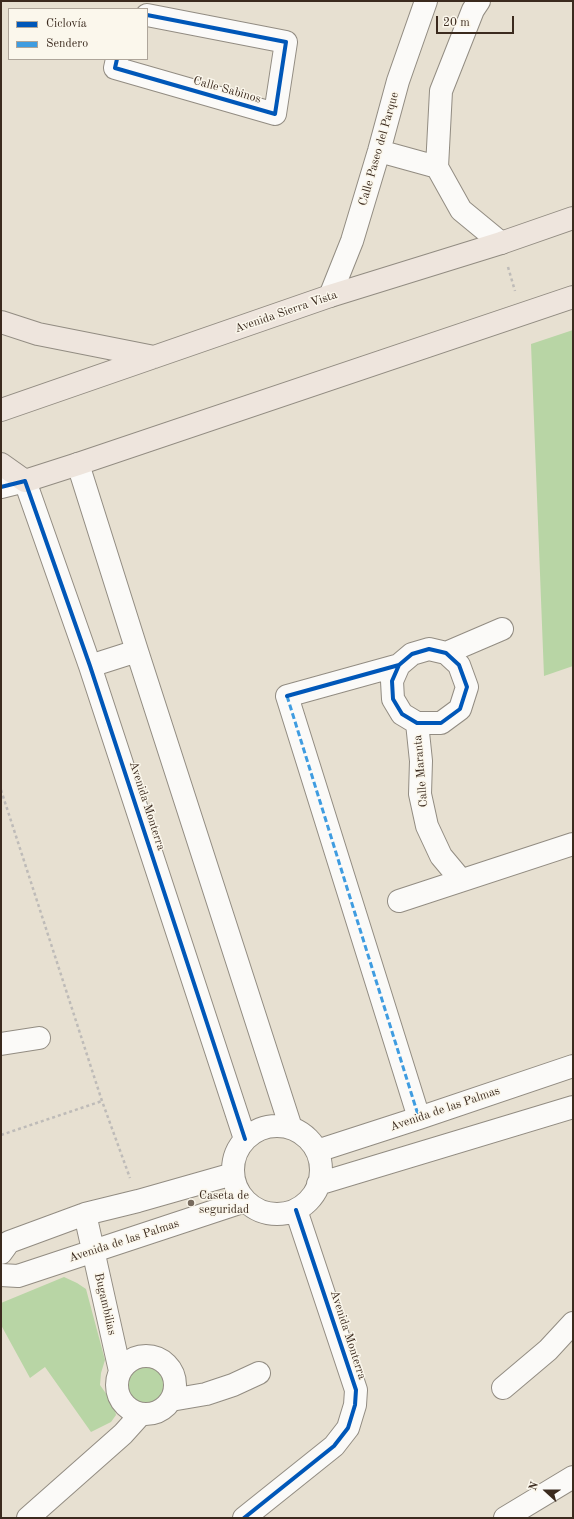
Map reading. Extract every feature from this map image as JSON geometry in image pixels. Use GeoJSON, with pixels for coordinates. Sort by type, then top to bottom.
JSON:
{"type":"FeatureCollection","features":[{"type":"Feature","properties":{"kind":"main road","name":"Avenida Sierra Vista"},"geometry":{"type":"LineString","coordinates":[[1,410],[330,296],[501,243],[573,218]]}},
{"type":"Feature","properties":{"kind":"main road"},"geometry":{"type":"LineString","coordinates":[[1,464],[25,481],[573,297]]}},
{"type":"Feature","properties":{"kind":"main road"},"geometry":{"type":"LineString","coordinates":[[1,322],[38,334],[156,357]]}},
{"type":"Feature","properties":{"kind":"street","name":"Calle Paseo del Parque"},"geometry":{"type":"LineString","coordinates":[[330,296],[352,241],[379,151],[398,80],[426,1]]}},
{"type":"Feature","properties":{"kind":"street"},"geometry":{"type":"LineString","coordinates":[[479,1],[473,10],[441,91],[437,167],[461,210],[501,243]]}},
{"type":"Feature","properties":{"kind":"street","name":"Calle Sabinos"},"geometry":{"type":"LineString","coordinates":[[117,60],[115,68],[275,114],[286,42],[154,11]]}},
{"type":"Feature","properties":{"kind":"street"},"geometry":{"type":"LineString","coordinates":[[379,151],[437,167]]}},
{"type":"Feature","properties":{"kind":"street"},"geometry":{"type":"LineString","coordinates":[[78,464],[291,1128]]}},
{"type":"Feature","properties":{"kind":"street"},"geometry":{"type":"LineString","coordinates":[[1,488],[25,481]]}},
{"type":"Feature","properties":{"kind":"street","name":"Avenida Monterra"},"geometry":{"type":"LineString","coordinates":[[25,481],[90,666],[245,1139]]}},
{"type":"Feature","properties":{"kind":"street"},"geometry":{"type":"LineString","coordinates":[[419,1118],[287,696],[398,665],[412,654],[429,650],[446,653],[502,629]]}},
{"type":"Feature","properties":{"kind":"street"},"geometry":{"type":"LineString","coordinates":[[90,666],[137,651]]}},
{"type":"Feature","properties":{"kind":"street","name":"Calle Maranta"},"geometry":{"type":"LineString","coordinates":[[398,665],[392,681],[393,699],[402,714],[417,724],[440,724],[460,709],[467,687],[459,665],[446,653]]}},
{"type":"Feature","properties":{"kind":"street","name":"Calle Maranta"},"geometry":{"type":"LineString","coordinates":[[417,724],[421,760],[420,794],[427,826],[441,856],[461,880]]}},
{"type":"Feature","properties":{"kind":"street"},"geometry":{"type":"LineString","coordinates":[[399,901],[573,844]]}},
{"type":"Feature","properties":{"kind":"street"},"geometry":{"type":"LineString","coordinates":[[1,1044],[39,1038]]}},
{"type":"Feature","properties":{"kind":"street","name":"Avenida de las Palmas"},"geometry":{"type":"LineString","coordinates":[[317,1151],[573,1066]]}},
{"type":"Feature","properties":{"kind":"street"},"geometry":{"type":"LineString","coordinates":[[318,1184],[573,1107]]}},
{"type":"Feature","properties":{"kind":"street"},"geometry":{"type":"LineString","coordinates":[[279,1126],[291,1128],[302,1133],[317,1151],[321,1173],[314,1195],[306,1204],[296,1210],[283,1214],[269,1214],[256,1209],[245,1201],[237,1189],[233,1174],[234,1162],[238,1150],[245,1139],[255,1132],[267,1127],[279,1126]]}},
{"type":"Feature","properties":{"kind":"street"},"geometry":{"type":"LineString","coordinates":[[1,1253],[9,1242],[85,1214],[138,1201],[233,1174]]}},
{"type":"Feature","properties":{"kind":"street","name":"Avenida de las Palmas"},"geometry":{"type":"LineString","coordinates":[[1,1275],[18,1276],[245,1201]]}},
{"type":"Feature","properties":{"kind":"street","name":"Avenida Monterra"},"geometry":{"type":"LineString","coordinates":[[244,1518],[334,1446],[348,1428],[355,1405],[356,1390],[296,1210]]}},
{"type":"Feature","properties":{"kind":"street","name":"Bugambilias"},"geometry":{"type":"LineString","coordinates":[[85,1214],[120,1371]]}},
{"type":"Feature","properties":{"kind":"street"},"geometry":{"type":"LineString","coordinates":[[503,1388],[548,1350],[573,1323]]}},
{"type":"Feature","properties":{"kind":"street"},"geometry":{"type":"LineString","coordinates":[[152,1356],[160,1359],[168,1365],[173,1373],[175,1382],[171,1400],[158,1412],[141,1414],[132,1411],[125,1406],[119,1398],[117,1380],[120,1371],[133,1358],[152,1356]]}},
{"type":"Feature","properties":{"kind":"street"},"geometry":{"type":"LineString","coordinates":[[171,1400],[206,1394],[233,1385],[259,1373]]}},
{"type":"Feature","properties":{"kind":"street"},"geometry":{"type":"LineString","coordinates":[[28,1518],[123,1434],[141,1414]]}},
{"type":"Feature","properties":{"kind":"street"},"geometry":{"type":"LineString","coordinates":[[505,1518],[573,1477]]}},
{"type":"Feature","properties":{"kind":"path"},"geometry":{"type":"LineString","coordinates":[[501,243],[522,315]]}},
{"type":"Feature","properties":{"kind":"path"},"geometry":{"type":"LineString","coordinates":[[1,790],[102,1101],[138,1201]]}},
{"type":"Feature","properties":{"kind":"path"},"geometry":{"type":"LineString","coordinates":[[1,1135],[102,1101]]}},
{"type":"Feature","properties":{"kind":"green space"},"geometry":{"type":"Polygon","coordinates":[[[573,330],[573,666],[544,676],[531,344],[573,330]]]}},
{"type":"Feature","properties":{"kind":"green space"},"geometry":{"type":"Polygon","coordinates":[[[64,1277],[86,1289],[105,1360],[101,1373],[100,1385],[114,1405],[116,1415],[111,1422],[91,1432],[45,1367],[30,1378],[1,1325],[1,1303],[64,1277]]]}},
{"type":"Feature","properties":{"kind":"green space"},"geometry":{"type":"Polygon","coordinates":[[[146,1362],[161,1368],[167,1383],[161,1398],[146,1404],[131,1398],[125,1383],[131,1368],[146,1362]]]}},
{"type":"Feature","properties":{"kind":"marked path"},"geometry":{"type":"LineString","coordinates":[[287,696],[419,1118]]}},
{"type":"Feature","properties":{"kind":"cycle path"},"geometry":{"type":"LineString","coordinates":[[117,60],[115,68],[275,114],[286,42],[148,15]]}},
{"type":"Feature","properties":{"kind":"cycle path"},"geometry":{"type":"LineString","coordinates":[[1,487],[25,481],[90,666],[245,1139]]}},
{"type":"Feature","properties":{"kind":"cycle path"},"geometry":{"type":"LineString","coordinates":[[287,696],[399,665],[412,654],[429,649],[446,653],[459,665],[467,687],[460,709],[441,723],[417,723],[402,714],[393,699],[392,681],[399,665]]}},
{"type":"Feature","properties":{"kind":"cycle path"},"geometry":{"type":"LineString","coordinates":[[244,1518],[334,1446],[348,1428],[355,1405],[356,1390],[296,1210]]}},
{"type":"Feature","properties":{"kind":"place","name":"Caseta de seguridad"},"geometry":{"type":"Point","coordinates":[191,1203]}}]}
